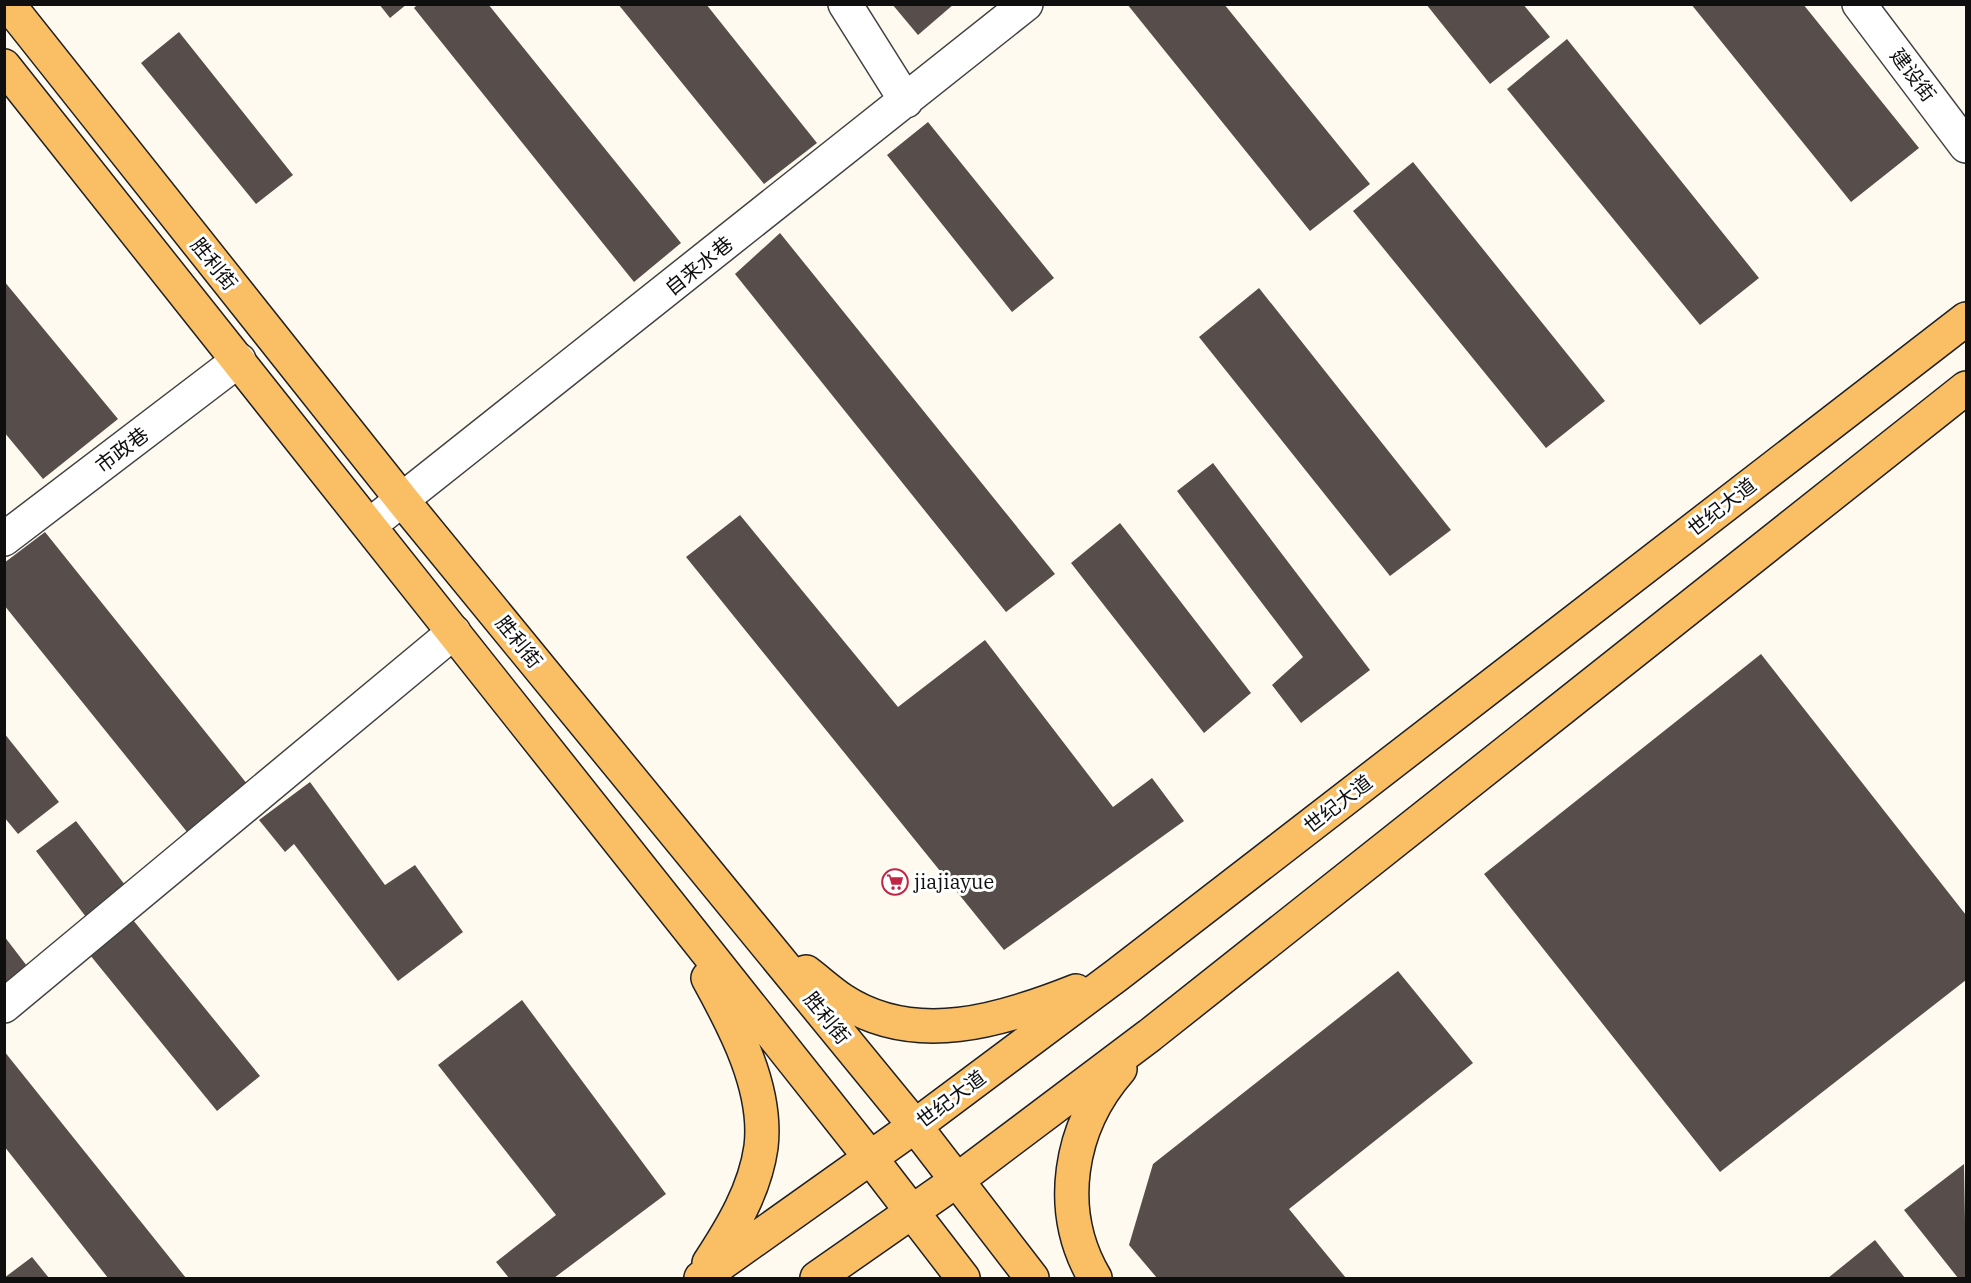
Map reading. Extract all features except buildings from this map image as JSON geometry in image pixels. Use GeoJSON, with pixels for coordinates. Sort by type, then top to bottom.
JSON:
{"type":"FeatureCollection","features":[{"type":"Feature","properties":{"kind":"main road","name":"胜利街"},"geometry":{"type":"LineString","coordinates":[[8,4],[403,501],[915,1126],[1032,1278]]}},
{"type":"Feature","properties":{"kind":"main road","name":"胜利街"},"geometry":{"type":"LineString","coordinates":[[4,66],[370,525],[963,1278]]}},
{"type":"Feature","properties":{"kind":"main road","name":"世纪大道"},"geometry":{"type":"LineString","coordinates":[[700,1278],[869,1156],[915,1126],[1117,975],[1966,319]]}},
{"type":"Feature","properties":{"kind":"main road"},"geometry":{"type":"LineString","coordinates":[[817,1278],[956,1181],[1150,1035],[1966,388]]}},
{"type":"Feature","properties":{"kind":"main road"},"geometry":{"type":"LineString","coordinates":[[713,881],[789,958],[843,1001],[882,1020],[929,1027],[971,1025],[1022,1013],[1117,975]]}},
{"type":"Feature","properties":{"kind":"main road"},"geometry":{"type":"LineString","coordinates":[[674,913],[722,1002],[748,1063],[760,1108],[761,1146],[755,1174],[733,1227],[700,1278]]}},
{"type":"Feature","properties":{"kind":"main road"},"geometry":{"type":"LineString","coordinates":[[1095,1278],[1076,1229],[1072,1188],[1074,1155],[1084,1123],[1108,1083],[1150,1035]]}},
{"type":"Feature","properties":{"kind":"street"},"geometry":{"type":"LineString","coordinates":[[845,4],[906,101]]}},
{"type":"Feature","properties":{"kind":"street","name":"自来水巷"},"geometry":{"type":"LineString","coordinates":[[370,525],[1026,4]]}},
{"type":"Feature","properties":{"kind":"street","name":"建设街"},"geometry":{"type":"LineString","coordinates":[[1858,4],[1966,146]]}},
{"type":"Feature","properties":{"kind":"street","name":"市政巷"},"geometry":{"type":"LineString","coordinates":[[4,539],[239,360]]}},
{"type":"Feature","properties":{"kind":"street"},"geometry":{"type":"LineString","coordinates":[[4,1006],[454,632]]}},
{"type":"Feature","properties":{"kind":"place","name":"jiajiayue"},"geometry":{"type":"Point","coordinates":[895,882]}}]}
